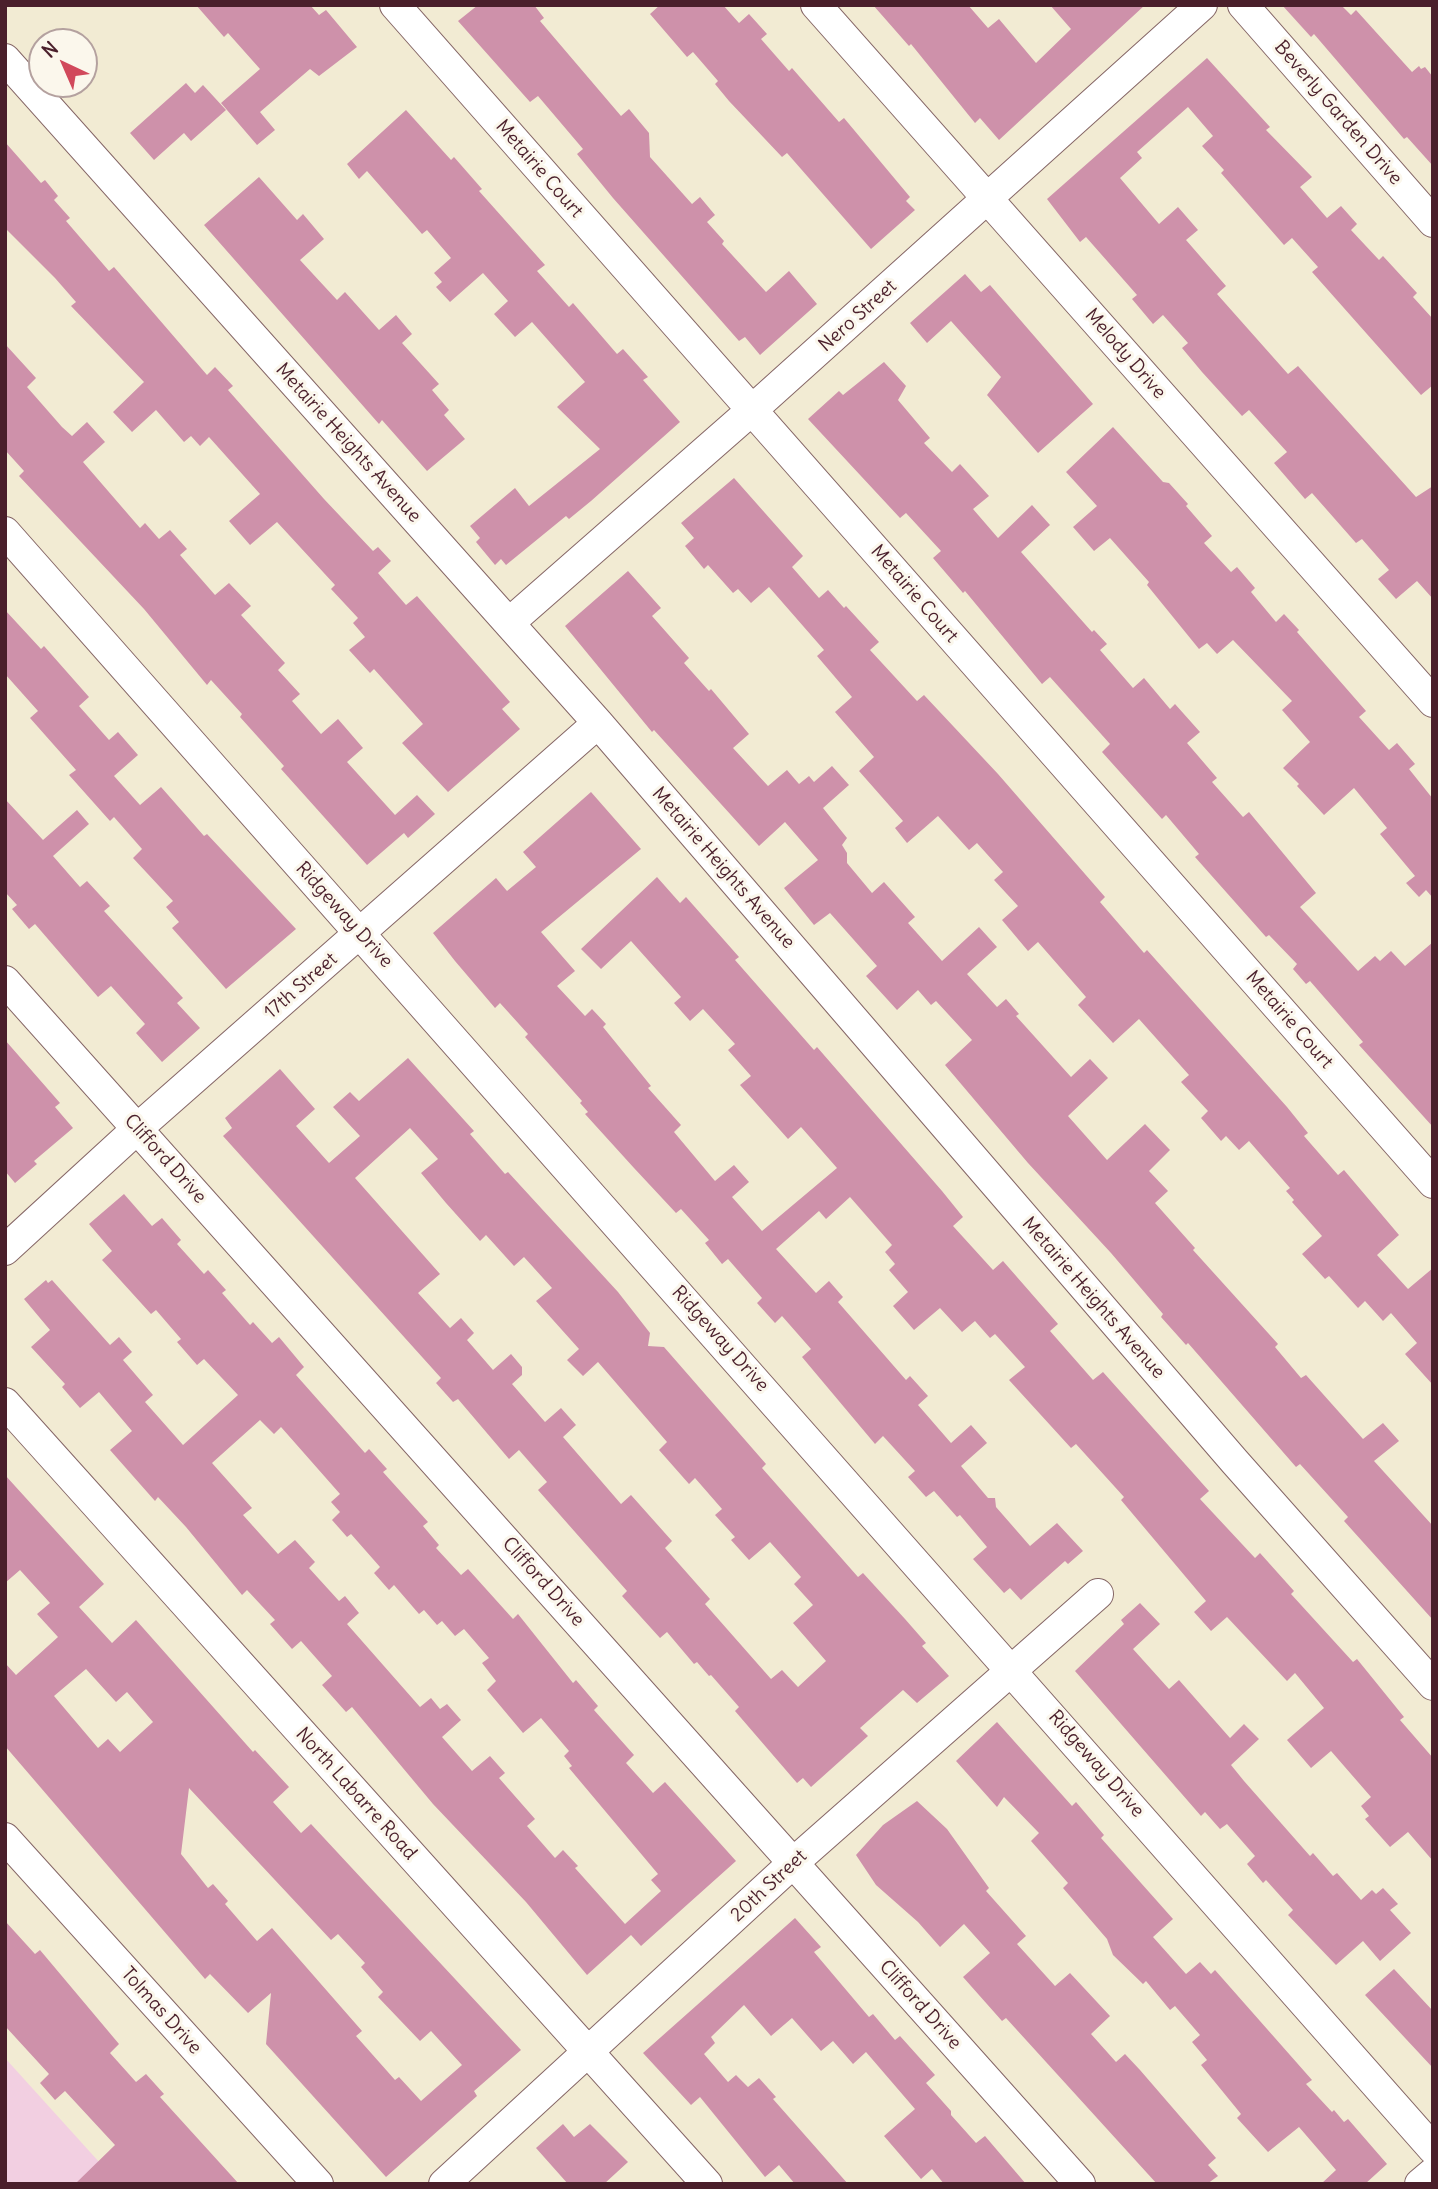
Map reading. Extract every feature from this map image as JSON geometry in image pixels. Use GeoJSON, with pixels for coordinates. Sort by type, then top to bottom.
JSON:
{"type":"FeatureCollection","features":[{"type":"Feature","properties":{"kind":"street","name":"Metairie Court"},"geometry":{"type":"LineString","coordinates":[[395,5],[1433,1183]]}},
{"type":"Feature","properties":{"kind":"street","name":"Melody Drive"},"geometry":{"type":"LineString","coordinates":[[816,5],[1433,702]]}},
{"type":"Feature","properties":{"kind":"street","name":"Nero Street"},"geometry":{"type":"LineString","coordinates":[[509,623],[989,200],[1202,5]]}},
{"type":"Feature","properties":{"kind":"street","name":"Beverly Garden Drive"},"geometry":{"type":"LineString","coordinates":[[1243,5],[1433,222]]}},
{"type":"Feature","properties":{"kind":"street","name":"Metairie Heights Avenue"},"geometry":{"type":"LineString","coordinates":[[5,59],[598,723],[1235,1462],[1433,1685]]}},
{"type":"Feature","properties":{"kind":"street","name":"Ridgeway Drive"},"geometry":{"type":"LineString","coordinates":[[5,532],[1014,1671],[1433,2149]]}},
{"type":"Feature","properties":{"kind":"street","name":"17th Street"},"geometry":{"type":"LineString","coordinates":[[5,1250],[138,1128],[362,934],[598,723]]}},
{"type":"Feature","properties":{"kind":"street","name":"Clifford Drive"},"geometry":{"type":"LineString","coordinates":[[5,981],[1080,2184]]}},
{"type":"Feature","properties":{"kind":"street","name":"North Labarre Road"},"geometry":{"type":"LineString","coordinates":[[5,1403],[707,2184]]}},
{"type":"Feature","properties":{"kind":"street","name":"20th Street"},"geometry":{"type":"LineString","coordinates":[[444,2184],[793,1863],[1014,1671],[1098,1594]]}},
{"type":"Feature","properties":{"kind":"street","name":"Tolmas Drive"},"geometry":{"type":"LineString","coordinates":[[5,1838],[318,2184]]}},
{"type":"Feature","properties":{"kind":"street"},"geometry":{"type":"LineString","coordinates":[[1420,2184],[1433,2173]]}},
{"type":"Feature","properties":{"kind":"shaded area"},"geometry":{"type":"Polygon","coordinates":[[[5,2058],[119,2184],[5,2184],[5,2058]]]}},
{"type":"Feature","properties":{"kind":"building"},"geometry":{"type":"Polygon","coordinates":[[[196,5],[310,5],[319,15],[326,10],[357,47],[319,76],[310,69],[260,112],[275,130],[257,145],[221,103],[260,69],[228,33],[224,37],[196,5]]]}},
{"type":"Feature","properties":{"kind":"building"},"geometry":{"type":"Polygon","coordinates":[[[478,5],[534,5],[544,18],[540,21],[621,116],[629,109],[649,133],[650,157],[692,204],[700,197],[715,215],[707,222],[724,241],[722,244],[766,292],[789,271],[817,304],[760,355],[745,337],[739,341],[613,198],[577,154],[583,149],[538,96],[530,102],[458,21],[478,5]]]}},
{"type":"Feature","properties":{"kind":"building"},"geometry":{"type":"Polygon","coordinates":[[[660,5],[723,5],[739,23],[749,14],[767,34],[761,39],[789,71],[792,68],[839,122],[844,118],[910,197],[906,201],[915,210],[871,249],[787,153],[782,157],[729,101],[715,84],[718,81],[693,52],[687,57],[650,14],[660,5]]]}},
{"type":"Feature","properties":{"kind":"building"},"geometry":{"type":"Polygon","coordinates":[[[873,5],[968,5],[988,28],[999,19],[1036,63],[1071,29],[1050,5],[1145,5],[999,140],[980,118],[975,123],[911,44],[909,46],[873,5]]]}},
{"type":"Feature","properties":{"kind":"building"},"geometry":{"type":"Polygon","coordinates":[[[1282,5],[1341,5],[1351,15],[1356,10],[1412,72],[1419,66],[1421,69],[1425,67],[1433,77],[1433,166],[1407,137],[1404,139],[1314,34],[1311,37],[1282,5]]]}},
{"type":"Feature","properties":{"kind":"building"},"geometry":{"type":"Polygon","coordinates":[[[1207,58],[1270,127],[1266,130],[1312,177],[1300,187],[1327,218],[1341,206],[1357,224],[1351,230],[1379,260],[1383,256],[1417,293],[1413,297],[1433,319],[1433,385],[1421,395],[1312,272],[1318,267],[1292,238],[1284,245],[1221,173],[1224,170],[1202,146],[1213,136],[1188,107],[1137,152],[1142,158],[1120,178],[1159,224],[1178,207],[1198,230],[1186,240],[1226,286],[1217,294],[1288,374],[1298,366],[1416,497],[1433,486],[1433,599],[1417,581],[1396,599],[1378,579],[1389,570],[1362,539],[1356,543],[1312,493],[1305,499],[1274,463],[1287,452],[1249,410],[1242,416],[1202,372],[1182,348],[1188,343],[1163,315],[1153,324],[1132,299],[1137,295],[1086,237],[1080,242],[1047,199],[1207,58]]]}},
{"type":"Feature","properties":{"kind":"building"},"geometry":{"type":"Polygon","coordinates":[[[186,83],[195,93],[203,85],[226,110],[191,141],[184,133],[154,160],[130,133],[186,83]]]}},
{"type":"Feature","properties":{"kind":"building"},"geometry":{"type":"Polygon","coordinates":[[[406,110],[451,160],[454,157],[482,189],[479,191],[545,265],[537,271],[569,307],[573,303],[617,354],[623,349],[648,377],[643,380],[680,422],[591,501],[569,519],[566,516],[506,565],[501,559],[495,565],[476,542],[480,538],[470,526],[515,488],[529,506],[600,449],[557,407],[585,382],[532,322],[515,337],[494,314],[508,301],[483,273],[450,302],[436,287],[442,282],[434,273],[451,258],[427,230],[422,234],[367,171],[359,179],[347,164],[406,110]]]}},
{"type":"Feature","properties":{"kind":"building"},"geometry":{"type":"Polygon","coordinates":[[[5,142],[41,183],[45,180],[58,196],[54,200],[70,218],[66,221],[109,271],[114,267],[207,375],[215,367],[233,386],[228,390],[324,499],[373,551],[378,547],[391,561],[378,573],[406,605],[417,596],[510,702],[502,709],[520,729],[448,792],[402,743],[423,724],[374,669],[370,673],[349,650],[365,637],[353,623],[358,618],[331,589],[335,585],[277,522],[250,545],[229,521],[260,494],[209,437],[200,446],[191,436],[184,442],[156,410],[132,432],[113,412],[144,382],[71,306],[76,302],[55,278],[5,228],[5,142]]]}},
{"type":"Feature","properties":{"kind":"building"},"geometry":{"type":"Polygon","coordinates":[[[259,177],[297,220],[303,214],[324,239],[300,260],[337,300],[345,292],[379,330],[396,315],[412,334],[402,343],[439,384],[432,390],[449,410],[444,415],[465,439],[427,471],[382,420],[379,424],[204,225],[259,177]]]}},
{"type":"Feature","properties":{"kind":"building"},"geometry":{"type":"Polygon","coordinates":[[[965,274],[981,292],[990,285],[1093,404],[1038,453],[987,395],[1001,377],[951,321],[927,343],[910,323],[965,274]]]}},
{"type":"Feature","properties":{"kind":"building"},"geometry":{"type":"Polygon","coordinates":[[[5,344],[36,378],[27,387],[62,427],[72,436],[87,422],[105,442],[83,462],[140,528],[145,523],[159,539],[170,530],[187,549],[180,555],[215,595],[229,583],[251,606],[241,615],[285,663],[278,670],[300,694],[292,701],[321,734],[338,719],[363,748],[347,762],[395,815],[417,795],[435,814],[408,838],[404,833],[367,865],[281,769],[284,766],[240,717],[242,714],[211,680],[207,685],[144,609],[19,476],[24,471],[5,450],[5,344]]]}},
{"type":"Feature","properties":{"kind":"building"},"geometry":{"type":"Polygon","coordinates":[[[884,362],[906,386],[898,400],[930,438],[924,443],[952,472],[960,464],[989,496],[973,509],[998,538],[1032,505],[1050,525],[1021,552],[1092,632],[1094,630],[1107,644],[1100,650],[1133,688],[1144,678],[1170,709],[1175,704],[1200,732],[1187,743],[1217,778],[1212,782],[1243,817],[1249,812],[1316,893],[1300,907],[1358,971],[1375,956],[1380,961],[1391,951],[1405,966],[1433,942],[1433,1127],[1359,1045],[1363,1042],[1310,981],[1306,984],[1293,969],[1297,964],[1269,935],[1266,937],[1195,857],[1199,854],[1166,815],[1162,819],[1102,752],[1110,744],[1050,677],[1042,684],[965,591],[963,593],[933,558],[941,551],[906,513],[900,518],[808,419],[839,391],[843,395],[884,362]]]}},
{"type":"Feature","properties":{"kind":"building"},"geometry":{"type":"Polygon","coordinates":[[[1113,427],[1163,482],[1169,483],[1188,504],[1186,506],[1212,536],[1204,543],[1231,572],[1237,567],[1255,588],[1251,592],[1276,622],[1284,614],[1299,630],[1297,632],[1366,711],[1359,717],[1389,750],[1397,743],[1415,764],[1409,769],[1433,799],[1433,898],[1426,890],[1419,897],[1406,883],[1415,876],[1380,834],[1387,828],[1354,788],[1324,815],[1283,768],[1310,742],[1282,710],[1292,701],[1233,640],[1217,654],[1207,643],[1199,649],[1147,585],[1149,582],[1110,538],[1094,551],[1073,527],[1097,506],[1066,472],[1113,427]]]}},
{"type":"Feature","properties":{"kind":"building"},"geometry":{"type":"Polygon","coordinates":[[[734,478],[803,556],[792,567],[819,598],[828,590],[879,642],[870,650],[917,701],[924,695],[998,774],[1105,897],[1100,902],[1144,953],[1147,950],[1287,1107],[1308,1133],[1304,1136],[1338,1175],[1344,1170],[1399,1235],[1377,1255],[1408,1289],[1433,1268],[1433,1385],[1405,1354],[1417,1343],[1391,1313],[1383,1321],[1365,1301],[1358,1308],[1329,1276],[1325,1279],[1302,1254],[1322,1236],[1292,1202],[1294,1200],[1286,1191],[1290,1188],[1249,1141],[1239,1150],[1226,1136],[1221,1141],[1201,1118],[1208,1111],[1181,1082],[1189,1075],[1139,1019],[1113,1043],[1078,1005],[1086,997],[1038,942],[1028,951],[1002,920],[1018,906],[994,880],[1003,872],[977,843],[969,850],[938,816],[907,843],[895,828],[903,821],[859,771],[874,757],[835,712],[852,697],[817,656],[824,650],[769,587],[751,603],[738,589],[733,593],[708,565],[704,569],[685,546],[694,538],[681,523],[734,478]]]}},
{"type":"Feature","properties":{"kind":"building"},"geometry":{"type":"Polygon","coordinates":[[[628,571],[661,608],[652,616],[689,658],[684,663],[709,691],[711,689],[749,734],[733,748],[768,786],[787,770],[799,784],[809,776],[814,782],[832,766],[849,785],[823,808],[847,838],[842,845],[847,853],[847,863],[872,893],[884,882],[915,917],[908,923],[942,961],[979,927],[997,947],[967,974],[997,1007],[1006,999],[1019,1014],[1016,1016],[1071,1077],[1090,1059],[1108,1078],[1068,1116],[1107,1160],[1145,1124],[1170,1150],[1149,1171],[1168,1191],[1155,1203],[1195,1248],[1193,1250],[1278,1344],[1275,1347],[1301,1378],[1306,1375],[1363,1439],[1383,1423],[1399,1441],[1374,1461],[1433,1526],[1433,1620],[1344,1521],[1348,1517],[1300,1464],[1296,1467],[1188,1343],[1186,1345],[1161,1317],[1163,1314],[1111,1253],[1028,1163],[945,1065],[972,1040],[936,1001],[931,1005],[918,990],[897,1010],[866,976],[877,966],[830,913],[814,925],[784,888],[818,860],[785,822],[759,846],[654,730],[652,732],[565,626],[628,571]]]}},
{"type":"Feature","properties":{"kind":"building"},"geometry":{"type":"Polygon","coordinates":[[[5,610],[41,649],[44,646],[89,697],[79,706],[109,740],[118,732],[138,755],[114,776],[140,805],[161,787],[204,836],[207,834],[296,929],[226,989],[172,928],[179,922],[166,907],[173,901],[133,858],[142,849],[114,817],[110,821],[69,775],[76,770],[30,718],[38,711],[5,674],[5,610]]]}},
{"type":"Feature","properties":{"kind":"building"},"geometry":{"type":"Polygon","coordinates":[[[591,792],[641,849],[541,932],[575,971],[557,986],[585,1016],[592,1009],[606,1024],[603,1027],[651,1086],[648,1088],[681,1125],[674,1132],[715,1181],[734,1165],[749,1182],[732,1197],[762,1231],[837,1168],[801,1127],[788,1139],[740,1085],[751,1076],[728,1050],[735,1044],[703,1009],[690,1021],[674,1003],[681,997],[631,941],[601,969],[581,949],[657,877],[680,903],[686,897],[739,957],[735,960],[814,1050],[817,1047],[942,1191],[963,1217],[953,1226],[993,1270],[1003,1261],[1058,1324],[1050,1331],[1093,1380],[1103,1372],[1209,1491],[1200,1499],[1255,1558],[1260,1553],[1294,1591],[1291,1594],[1353,1662],[1357,1659],[1404,1717],[1400,1720],[1433,1758],[1433,1861],[1408,1832],[1390,1847],[1365,1819],[1369,1816],[1361,1806],[1371,1797],[1331,1751],[1311,1768],[1287,1740],[1324,1708],[1295,1673],[1287,1681],[1227,1617],[1211,1631],[1194,1612],[1206,1601],[1121,1500],[1124,1497],[1076,1444],[1071,1448],[1009,1380],[1025,1367],[995,1334],[990,1338],[975,1321],[962,1332],[940,1308],[914,1330],[893,1306],[908,1292],[889,1270],[895,1264],[885,1252],[892,1245],[850,1197],[826,1219],[819,1211],[776,1249],[816,1293],[829,1281],[843,1297],[838,1302],[906,1380],[910,1376],[928,1396],[918,1405],[951,1443],[971,1425],[987,1443],[961,1466],[988,1498],[995,1498],[996,1507],[1030,1546],[1057,1523],[1083,1551],[1068,1564],[1065,1561],[1021,1600],[1010,1588],[1004,1593],[973,1559],[987,1547],[960,1515],[957,1517],[934,1491],[926,1497],[908,1477],[915,1471],[883,1436],[875,1444],[802,1357],[811,1349],[782,1316],[775,1323],[757,1303],[762,1298],[728,1259],[722,1264],[705,1243],[709,1240],[681,1209],[676,1213],[634,1168],[585,1114],[588,1112],[580,1103],[582,1101],[525,1037],[528,1034],[500,1003],[495,1008],[455,961],[433,933],[496,878],[507,891],[536,867],[523,852],[591,792]]]}},
{"type":"Feature","properties":{"kind":"building"},"geometry":{"type":"Polygon","coordinates":[[[5,799],[43,840],[77,810],[89,824],[53,856],[80,887],[87,881],[110,906],[104,911],[183,998],[177,1003],[200,1028],[162,1062],[136,1033],[145,1024],[111,986],[98,997],[35,924],[29,929],[12,909],[17,905],[5,892],[5,799]]]}},
{"type":"Feature","properties":{"kind":"building"},"geometry":{"type":"Polygon","coordinates":[[[5,1040],[60,1103],[55,1107],[73,1128],[34,1161],[37,1164],[15,1183],[5,1171],[5,1040]]]}},
{"type":"Feature","properties":{"kind":"building"},"geometry":{"type":"Polygon","coordinates":[[[408,1058],[474,1131],[470,1134],[505,1174],[508,1172],[618,1292],[650,1333],[648,1346],[664,1347],[766,1464],[762,1468],[858,1577],[863,1573],[905,1619],[926,1643],[922,1646],[949,1676],[917,1703],[903,1690],[860,1728],[868,1736],[811,1787],[803,1778],[797,1783],[735,1711],[739,1707],[711,1675],[697,1662],[694,1664],[667,1632],[660,1638],[622,1596],[627,1591],[538,1490],[547,1482],[519,1450],[509,1459],[458,1399],[453,1402],[436,1383],[441,1378],[223,1136],[232,1128],[225,1118],[280,1069],[315,1109],[296,1126],[329,1163],[360,1136],[333,1107],[350,1092],[359,1101],[408,1058]],[[410,1128],[355,1178],[440,1274],[418,1293],[450,1328],[461,1318],[474,1333],[467,1340],[493,1370],[511,1354],[522,1367],[522,1375],[512,1384],[545,1422],[561,1408],[576,1425],[563,1437],[621,1504],[631,1495],[672,1541],[665,1548],[710,1599],[705,1604],[771,1679],[782,1670],[798,1687],[826,1661],[793,1623],[813,1605],[794,1584],[801,1577],[770,1542],[749,1560],[731,1540],[735,1537],[715,1515],[722,1509],[695,1478],[689,1484],[659,1450],[667,1442],[598,1362],[583,1376],[567,1360],[579,1349],[536,1301],[552,1288],[524,1257],[514,1266],[486,1235],[480,1241],[446,1203],[421,1173],[438,1159],[410,1128]]]}},
{"type":"Feature","properties":{"kind":"building"},"geometry":{"type":"Polygon","coordinates":[[[124,1194],[152,1226],[162,1218],[181,1240],[177,1244],[204,1274],[208,1270],[226,1290],[222,1293],[250,1325],[253,1322],[272,1343],[279,1337],[304,1367],[296,1375],[365,1453],[369,1449],[387,1469],[383,1472],[428,1522],[423,1526],[439,1545],[436,1548],[461,1575],[468,1569],[513,1619],[518,1614],[573,1683],[576,1680],[598,1706],[594,1710],[634,1755],[626,1763],[653,1793],[665,1782],[736,1861],[641,1946],[631,1935],[587,1975],[526,1902],[433,1804],[352,1707],[346,1712],[322,1685],[332,1676],[301,1641],[292,1649],[270,1624],[275,1620],[247,1590],[242,1595],[186,1527],[158,1497],[155,1501],[110,1450],[132,1431],[99,1392],[80,1408],[62,1387],[65,1384],[31,1347],[50,1330],[24,1299],[46,1280],[48,1283],[52,1280],[110,1345],[119,1337],[132,1352],[123,1360],[153,1395],[145,1402],[183,1445],[238,1395],[204,1359],[197,1365],[177,1342],[181,1339],[156,1310],[151,1314],[102,1260],[112,1251],[89,1224],[124,1194]],[[260,1420],[212,1463],[252,1508],[243,1515],[278,1554],[295,1540],[315,1562],[309,1568],[339,1601],[345,1596],[359,1613],[347,1624],[420,1707],[431,1698],[440,1709],[447,1704],[461,1720],[442,1737],[472,1771],[490,1756],[505,1773],[499,1778],[535,1819],[527,1826],[555,1858],[563,1850],[578,1866],[575,1868],[625,1924],[661,1891],[651,1880],[658,1874],[569,1768],[572,1766],[564,1756],[569,1751],[541,1718],[523,1733],[487,1690],[496,1681],[482,1663],[489,1658],[464,1629],[455,1636],[442,1621],[437,1625],[424,1610],[419,1614],[394,1585],[389,1590],[374,1573],[380,1567],[351,1534],[347,1537],[332,1520],[340,1512],[331,1502],[340,1494],[281,1427],[274,1434],[260,1420]]]}},
{"type":"Feature","properties":{"kind":"building"},"geometry":{"type":"Polygon","coordinates":[[[5,1475],[104,1584],[79,1607],[112,1643],[136,1620],[253,1752],[255,1750],[289,1787],[273,1802],[301,1833],[311,1824],[521,2050],[474,2091],[477,2096],[386,2177],[266,2044],[271,1993],[248,2013],[210,1974],[205,1979],[5,1746],[5,1663],[16,1675],[58,1637],[37,1614],[50,1603],[20,1570],[5,1583],[5,1475]],[[86,1669],[54,1696],[98,1748],[108,1739],[120,1752],[153,1722],[127,1692],[116,1702],[86,1669]],[[189,1788],[181,1854],[208,1888],[213,1884],[228,1901],[225,1904],[257,1941],[272,1928],[362,2031],[356,2036],[395,2080],[399,2077],[421,2101],[462,2065],[431,2031],[420,2041],[378,1997],[383,1992],[361,1967],[365,1963],[338,1934],[331,1940],[189,1788]]]}},
{"type":"Feature","properties":{"kind":"building"},"geometry":{"type":"Polygon","coordinates":[[[1140,1603],[1160,1624],[1133,1649],[1169,1689],[1179,1680],[1230,1738],[1244,1724],[1259,1739],[1231,1765],[1244,1781],[1310,1856],[1313,1853],[1333,1876],[1337,1873],[1361,1900],[1372,1890],[1376,1894],[1383,1888],[1398,1904],[1390,1910],[1411,1933],[1380,1961],[1363,1941],[1336,1965],[1288,1915],[1293,1910],[1266,1880],[1263,1883],[1247,1864],[1255,1856],[1227,1824],[1220,1829],[1205,1812],[1201,1816],[1075,1671],[1124,1624],[1121,1620],[1140,1603]]]}},
{"type":"Feature","properties":{"kind":"building"},"geometry":{"type":"Polygon","coordinates":[[[997,1722],[1072,1806],[1076,1802],[1104,1835],[1101,1838],[1173,1919],[1153,1937],[1186,1974],[1200,1962],[1211,1974],[1215,1970],[1312,2080],[1306,2084],[1344,2122],[1348,2119],[1387,2164],[1365,2184],[1321,2184],[1336,2170],[1299,2127],[1268,2152],[1237,2118],[1241,2114],[1201,2065],[1207,2060],[1192,2042],[1200,2035],[1175,2006],[1170,2010],[1146,1981],[1143,1984],[1113,1955],[1107,1939],[1063,1888],[1068,1883],[1031,1841],[1039,1833],[1004,1797],[997,1807],[956,1761],[997,1722]]]}},
{"type":"Feature","properties":{"kind":"building"},"geometry":{"type":"Polygon","coordinates":[[[917,1801],[947,1829],[989,1888],[986,1891],[1026,1936],[1017,1944],[1055,1986],[1070,1973],[1110,2016],[1091,2034],[1116,2062],[1125,2054],[1140,2070],[1216,2158],[1208,2165],[1218,2176],[1207,2184],[1157,2184],[1006,2018],[1002,2021],[963,1977],[990,1953],[964,1924],[940,1947],[918,1922],[876,1885],[856,1855],[883,1825],[917,1801]]]}},
{"type":"Feature","properties":{"kind":"building"},"geometry":{"type":"Polygon","coordinates":[[[795,1918],[821,1947],[814,1952],[869,2017],[873,2014],[895,2040],[900,2036],[935,2075],[926,2083],[951,2111],[951,2115],[976,2143],[985,2136],[1026,2184],[944,2184],[932,2169],[921,2179],[884,2136],[915,2109],[866,2052],[853,2064],[833,2041],[821,2051],[792,2018],[771,2036],[744,2005],[711,2037],[715,2043],[704,2054],[728,2082],[736,2075],[748,2087],[759,2078],[776,2097],[773,2099],[848,2184],[795,2184],[779,2165],[765,2177],[700,2097],[691,2105],[643,2053],[795,1918]]]}},
{"type":"Feature","properties":{"kind":"building"},"geometry":{"type":"Polygon","coordinates":[[[5,1921],[35,1954],[40,1950],[119,2044],[110,2053],[136,2082],[146,2074],[164,2094],[160,2097],[239,2184],[75,2184],[115,2145],[65,2091],[55,2100],[40,2083],[49,2074],[5,2026],[5,1921]]]}},
{"type":"Feature","properties":{"kind":"building"},"geometry":{"type":"Polygon","coordinates":[[[1394,1969],[1433,2011],[1433,2068],[1365,1995],[1394,1969]]]}},
{"type":"Feature","properties":{"kind":"building"},"geometry":{"type":"Polygon","coordinates":[[[563,2124],[574,2137],[590,2124],[628,2162],[604,2184],[568,2184],[536,2148],[563,2124]]]}}]}
